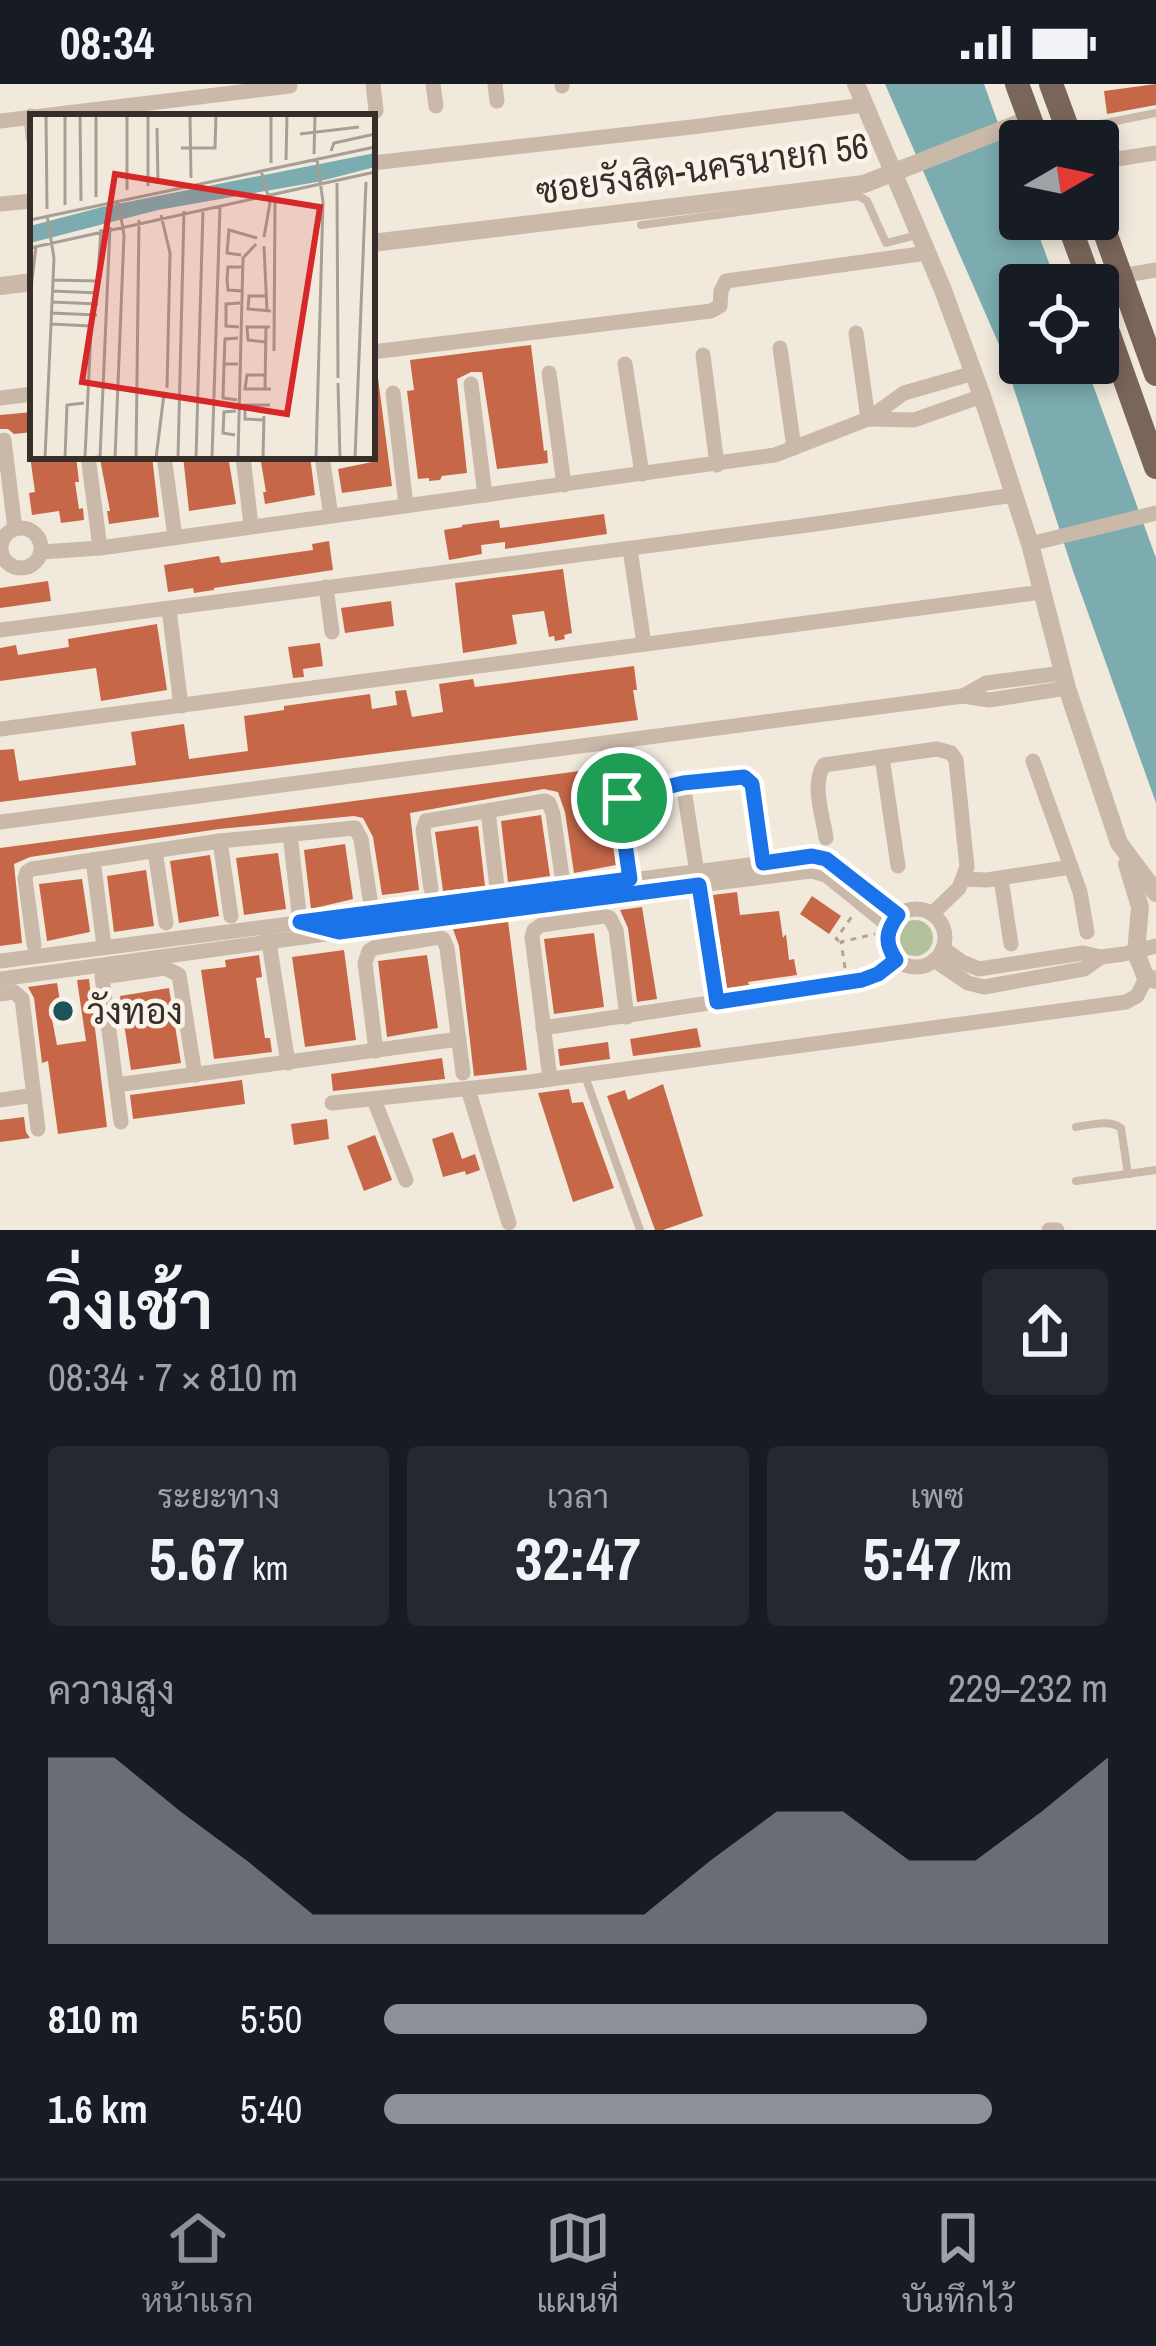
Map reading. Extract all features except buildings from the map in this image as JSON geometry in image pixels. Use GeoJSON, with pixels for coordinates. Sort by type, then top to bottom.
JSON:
{"type":"FeatureCollection","features":[{"type":"Feature","properties":{"kind":"main road"},"geometry":{"type":"LineString","coordinates":[[1017,84],[1023,120]]}},
{"type":"Feature","properties":{"kind":"main road"},"geometry":{"type":"LineString","coordinates":[[1051,84],[1064,120]]}},
{"type":"Feature","properties":{"kind":"main road"},"geometry":{"type":"LineString","coordinates":[[1108,240],[1148,327],[1156,374]]}},
{"type":"Feature","properties":{"kind":"main road"},"geometry":{"type":"LineString","coordinates":[[1119,363],[1156,466]]}},
{"type":"Feature","properties":{"kind":"street"},"geometry":{"type":"LineString","coordinates":[[373,84],[376,111]]}},
{"type":"Feature","properties":{"kind":"street"},"geometry":{"type":"LineString","coordinates":[[433,84],[436,106]]}},
{"type":"Feature","properties":{"kind":"street"},"geometry":{"type":"LineString","coordinates":[[332,1103],[374,1100],[465,1081],[585,1074],[1126,1002],[1151,979],[1136,953],[1139,907],[1065,681],[1042,592],[1037,542],[1014,495],[974,373],[896,172],[856,84]]}},
{"type":"Feature","properties":{"kind":"street"},"geometry":{"type":"LineString","coordinates":[[48,114],[290,86]]}},
{"type":"Feature","properties":{"kind":"street"},"geometry":{"type":"LineString","coordinates":[[375,163],[864,105]]}},
{"type":"Feature","properties":{"kind":"street"},"geometry":{"type":"LineString","coordinates":[[0,121],[30,116]]}},
{"type":"Feature","properties":{"kind":"street","name":"ซอยรังสิต-นครนายก 56"},"geometry":{"type":"LineString","coordinates":[[375,243],[836,189],[864,184],[999,138]]}},
{"type":"Feature","properties":{"kind":"street"},"geometry":{"type":"LineString","coordinates":[[1119,159],[1156,153]]}},
{"type":"Feature","properties":{"kind":"street"},"geometry":{"type":"LineString","coordinates":[[0,204],[30,201]]}},
{"type":"Feature","properties":{"kind":"street"},"geometry":{"type":"LineString","coordinates":[[375,352],[711,311],[720,306],[723,285],[732,279],[927,253]]}},
{"type":"Feature","properties":{"kind":"street"},"geometry":{"type":"LineString","coordinates":[[1121,276],[1156,270]]}},
{"type":"Feature","properties":{"kind":"street"},"geometry":{"type":"LineString","coordinates":[[0,286],[30,282]]}},
{"type":"Feature","properties":{"kind":"street"},"geometry":{"type":"LineString","coordinates":[[856,333],[868,419]]}},
{"type":"Feature","properties":{"kind":"street"},"geometry":{"type":"LineString","coordinates":[[780,348],[794,448]]}},
{"type":"Feature","properties":{"kind":"street"},"geometry":{"type":"LineString","coordinates":[[703,355],[717,465]]}},
{"type":"Feature","properties":{"kind":"street"},"geometry":{"type":"LineString","coordinates":[[625,364],[642,474]]}},
{"type":"Feature","properties":{"kind":"street"},"geometry":{"type":"LineString","coordinates":[[549,373],[564,485]]}},
{"type":"Feature","properties":{"kind":"street"},"geometry":{"type":"LineString","coordinates":[[41,552],[100,548],[775,455],[868,419],[904,393],[974,373]]}},
{"type":"Feature","properties":{"kind":"street"},"geometry":{"type":"LineString","coordinates":[[471,384],[485,495]]}},
{"type":"Feature","properties":{"kind":"street"},"geometry":{"type":"LineString","coordinates":[[392,393],[406,506]]}},
{"type":"Feature","properties":{"kind":"street"},"geometry":{"type":"LineString","coordinates":[[0,398],[30,394]]}},
{"type":"Feature","properties":{"kind":"street"},"geometry":{"type":"LineString","coordinates":[[868,419],[914,419],[982,396]]}},
{"type":"Feature","properties":{"kind":"street"},"geometry":{"type":"LineString","coordinates":[[4,440],[6,535],[1,553],[14,568],[28,568],[38,559],[39,539],[34,533],[6,535]]}},
{"type":"Feature","properties":{"kind":"street"},"geometry":{"type":"LineString","coordinates":[[88,459],[100,548]]}},
{"type":"Feature","properties":{"kind":"street"},"geometry":{"type":"LineString","coordinates":[[164,459],[175,537]]}},
{"type":"Feature","properties":{"kind":"street"},"geometry":{"type":"LineString","coordinates":[[243,459],[251,526]]}},
{"type":"Feature","properties":{"kind":"street"},"geometry":{"type":"LineString","coordinates":[[322,459],[331,516]]}},
{"type":"Feature","properties":{"kind":"street"},"geometry":{"type":"LineString","coordinates":[[0,630],[1014,495]]}},
{"type":"Feature","properties":{"kind":"street"},"geometry":{"type":"LineString","coordinates":[[1037,542],[1153,514]]}},
{"type":"Feature","properties":{"kind":"street"},"geometry":{"type":"LineString","coordinates":[[630,549],[644,644]]}},
{"type":"Feature","properties":{"kind":"street"},"geometry":{"type":"LineString","coordinates":[[326,587],[332,632]]}},
{"type":"Feature","properties":{"kind":"street"},"geometry":{"type":"LineString","coordinates":[[0,729],[1042,592]]}},
{"type":"Feature","properties":{"kind":"street"},"geometry":{"type":"LineString","coordinates":[[169,609],[181,706]]}},
{"type":"Feature","properties":{"kind":"street"},"geometry":{"type":"LineString","coordinates":[[0,822],[963,696],[986,683],[1065,681]]}},
{"type":"Feature","properties":{"kind":"street"},"geometry":{"type":"LineString","coordinates":[[826,838],[818,780],[824,765],[937,749],[951,753],[956,760],[967,853],[964,879],[932,914]]}},
{"type":"Feature","properties":{"kind":"street"},"geometry":{"type":"LineString","coordinates":[[882,758],[898,866]]}},
{"type":"Feature","properties":{"kind":"street"},"geometry":{"type":"LineString","coordinates":[[1034,761],[1071,867],[1087,932]]}},
{"type":"Feature","properties":{"kind":"street"},"geometry":{"type":"LineString","coordinates":[[630,879],[622,798],[683,783],[748,780],[763,863]]}},
{"type":"Feature","properties":{"kind":"street"},"geometry":{"type":"LineString","coordinates":[[683,783],[717,1002]]}},
{"type":"Feature","properties":{"kind":"street"},"geometry":{"type":"LineString","coordinates":[[431,889],[424,824],[544,801],[554,814],[562,876]]}},
{"type":"Feature","properties":{"kind":"street"},"geometry":{"type":"LineString","coordinates":[[488,811],[498,896]]}},
{"type":"Feature","properties":{"kind":"street"},"geometry":{"type":"LineString","coordinates":[[34,945],[27,872],[32,868],[355,828],[362,838],[370,898]]}},
{"type":"Feature","properties":{"kind":"street"},"geometry":{"type":"LineString","coordinates":[[290,834],[300,922]]}},
{"type":"Feature","properties":{"kind":"street"},"geometry":{"type":"LineString","coordinates":[[220,842],[231,916]]}},
{"type":"Feature","properties":{"kind":"street"},"geometry":{"type":"LineString","coordinates":[[1119,843],[1156,893]]}},
{"type":"Feature","properties":{"kind":"street"},"geometry":{"type":"LineString","coordinates":[[155,851],[166,923]]}},
{"type":"Feature","properties":{"kind":"street"},"geometry":{"type":"LineString","coordinates":[[0,961],[104,946],[339,932],[698,878],[812,856],[826,859],[890,921]]}},
{"type":"Feature","properties":{"kind":"street"},"geometry":{"type":"LineString","coordinates":[[93,860],[104,946]]}},
{"type":"Feature","properties":{"kind":"street"},"geometry":{"type":"LineString","coordinates":[[964,879],[1001,879],[1071,867]]}},
{"type":"Feature","properties":{"kind":"street"},"geometry":{"type":"LineString","coordinates":[[0,979],[268,934],[300,922],[630,879],[819,872],[890,921]]}},
{"type":"Feature","properties":{"kind":"street"},"geometry":{"type":"LineString","coordinates":[[1001,879],[1012,944]]}},
{"type":"Feature","properties":{"kind":"street"},"geometry":{"type":"LineString","coordinates":[[890,921],[918,909],[932,914],[943,929],[938,954]]}},
{"type":"Feature","properties":{"kind":"street"},"geometry":{"type":"LineString","coordinates":[[549,1071],[534,930],[550,922],[603,916],[614,924],[627,1017]]}},
{"type":"Feature","properties":{"kind":"street"},"geometry":{"type":"LineString","coordinates":[[890,921],[889,950],[896,960],[915,967],[938,954],[979,969],[1083,953],[1101,957],[1136,953],[1156,946]]}},
{"type":"Feature","properties":{"kind":"street"},"geometry":{"type":"LineString","coordinates":[[300,922],[339,932]]}},
{"type":"Feature","properties":{"kind":"street"},"geometry":{"type":"LineString","coordinates":[[268,934],[289,1063]]}},
{"type":"Feature","properties":{"kind":"street"},"geometry":{"type":"LineString","coordinates":[[376,1051],[366,957],[374,948],[443,939],[465,1081],[509,1223]]}},
{"type":"Feature","properties":{"kind":"street"},"geometry":{"type":"LineString","coordinates":[[543,1028],[847,982],[878,974],[896,960]]}},
{"type":"Feature","properties":{"kind":"street"},"geometry":{"type":"LineString","coordinates":[[121,1122],[102,977],[165,968],[178,975],[195,1075]]}},
{"type":"Feature","properties":{"kind":"street"},"geometry":{"type":"LineString","coordinates":[[0,994],[14,992],[22,999],[38,1129]]}},
{"type":"Feature","properties":{"kind":"street"},"geometry":{"type":"LineString","coordinates":[[116,1085],[459,1039]]}},
{"type":"Feature","properties":{"kind":"street"},"geometry":{"type":"LineString","coordinates":[[0,1100],[34,1095]]}},
{"type":"Feature","properties":{"kind":"street"},"geometry":{"type":"LineString","coordinates":[[374,1100],[406,1180]]}},
{"type":"Feature","properties":{"kind":"lane"},"geometry":{"type":"LineString","coordinates":[[1119,120],[1156,113]]}},
{"type":"Feature","properties":{"kind":"lane"},"geometry":{"type":"LineString","coordinates":[[641,226],[863,196],[886,243],[919,234]]}},
{"type":"Feature","properties":{"kind":"lane"},"geometry":{"type":"LineString","coordinates":[[585,1074],[640,1230]]}},
{"type":"Feature","properties":{"kind":"lane"},"geometry":{"type":"LineString","coordinates":[[1076,1127],[1106,1123],[1121,1128],[1128,1174]]}},
{"type":"Feature","properties":{"kind":"lane"},"geometry":{"type":"LineString","coordinates":[[1076,1181],[1156,1170]]}},
{"type":"Feature","properties":{"kind":"path"},"geometry":{"type":"LineString","coordinates":[[848,921],[836,939],[841,942],[873,937],[890,921]]}},
{"type":"Feature","properties":{"kind":"path"},"geometry":{"type":"LineString","coordinates":[[835,924],[842,929]]}},
{"type":"Feature","properties":{"kind":"path"},"geometry":{"type":"LineString","coordinates":[[841,942],[847,982]]}},
{"type":"Feature","properties":{"kind":"green space"},"geometry":{"type":"Polygon","coordinates":[[[915,920],[928,925],[933,938],[928,951],[915,956],[902,951],[897,938],[902,925],[915,920]]]}},
{"type":"Feature","properties":{"kind":"water"},"geometry":{"type":"Polygon","coordinates":[[[885,84],[984,84],[999,126],[999,240],[1041,240],[1049,264],[999,264],[999,344],[885,84]]]}},
{"type":"Feature","properties":{"kind":"water"},"geometry":{"type":"Polygon","coordinates":[[[1012,384],[1093,384],[1156,558],[1156,803],[1012,384]]]}},
{"type":"Feature","properties":{"kind":"place","name":"วังทอง"},"geometry":{"type":"Point","coordinates":[63,1011]}},
{"type":"Feature","properties":{"kind":"route"},"geometry":{"type":"LineString","coordinates":[[744,777],[752,784],[763,863],[812,856],[836,865],[898,915],[887,938],[896,960],[862,980],[717,1002],[699,885],[339,932],[300,922],[630,879],[622,798],[683,783],[744,777]]}}]}
